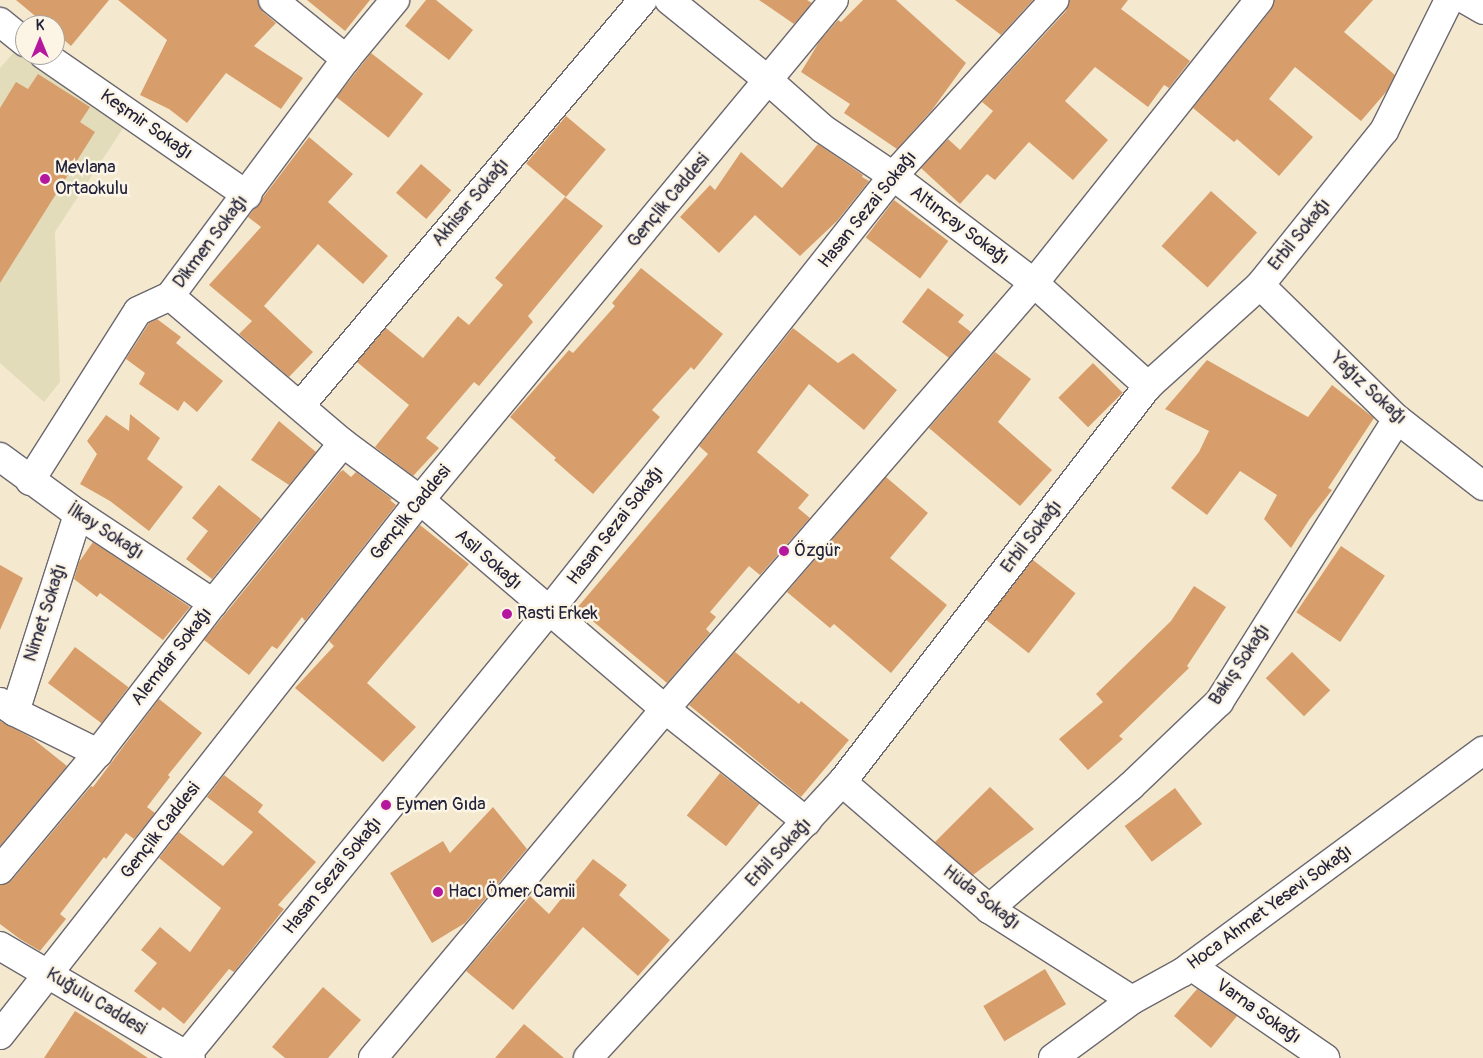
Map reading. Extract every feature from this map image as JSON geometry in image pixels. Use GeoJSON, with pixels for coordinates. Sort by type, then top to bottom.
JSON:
{"type":"FeatureCollection","features":[{"type":"Feature","properties":{"kind":"street"},"geometry":{"type":"LineString","coordinates":[[274,0],[346,59]]}},
{"type":"Feature","properties":{"kind":"street","name":"Dikmen Sokağı"},"geometry":{"type":"LineString","coordinates":[[30,481],[138,311],[170,296],[346,59],[394,0]]}},
{"type":"Feature","properties":{"kind":"street","name":"Akhisar Sokağı"},"geometry":{"type":"LineString","coordinates":[[300,406],[643,0]]}},
{"type":"Feature","properties":{"kind":"street","name":"Altınçay Sokağı"},"geometry":{"type":"LineString","coordinates":[[669,0],[769,81],[823,128],[893,176],[1034,283],[1148,386]]}},
{"type":"Feature","properties":{"kind":"street","name":"Gençlik Caddesi"},"geometry":{"type":"LineString","coordinates":[[0,1035],[420,500],[769,81],[834,0]]}},
{"type":"Feature","properties":{"kind":"street","name":"Hasan Sezai Sokağı"},"geometry":{"type":"LineString","coordinates":[[187,1057],[548,612],[893,176],[1054,0]]}},
{"type":"Feature","properties":{"kind":"street"},"geometry":{"type":"LineString","coordinates":[[373,1058],[665,709],[1034,283],[1259,0]]}},
{"type":"Feature","properties":{"kind":"street","name":"Erbil Sokağı"},"geometry":{"type":"LineString","coordinates":[[588,1058],[842,782],[1148,386],[1260,285],[1384,131],[1449,0]]}},
{"type":"Feature","properties":{"kind":"street"},"geometry":{"type":"LineString","coordinates":[[1466,0],[1483,10]]}},
{"type":"Feature","properties":{"kind":"street","name":"Keşmir Sokağı"},"geometry":{"type":"LineString","coordinates":[[59,65],[247,194]]}},
{"type":"Feature","properties":{"kind":"street","name":"Yağız Sokağı"},"geometry":{"type":"LineString","coordinates":[[1260,285],[1397,419],[1483,486]]}},
{"type":"Feature","properties":{"kind":"street","name":"Asil Sokağı"},"geometry":{"type":"LineString","coordinates":[[170,296],[344,443],[420,500],[548,612],[665,709],[807,822]]}},
{"type":"Feature","properties":{"kind":"street","name":"Bakış Sokağı"},"geometry":{"type":"LineString","coordinates":[[989,909],[1131,786],[1219,702],[1397,419]]}},
{"type":"Feature","properties":{"kind":"street","name":"Alemdar Sokağı"},"geometry":{"type":"LineString","coordinates":[[0,870],[98,752],[213,603],[344,443]]}},
{"type":"Feature","properties":{"kind":"street","name":"İlkay Sokağı"},"geometry":{"type":"LineString","coordinates":[[0,457],[30,481],[78,514],[213,603]]}},
{"type":"Feature","properties":{"kind":"street","name":"Nimet Sokağı"},"geometry":{"type":"LineString","coordinates":[[78,514],[7,707],[98,752]]}},
{"type":"Feature","properties":{"kind":"street","name":"Hoca Ahmet Yesevi Sokağı"},"geometry":{"type":"LineString","coordinates":[[1054,1058],[1132,1000],[1191,966],[1483,751]]}},
{"type":"Feature","properties":{"kind":"street","name":"Hüda Sokağı"},"geometry":{"type":"LineString","coordinates":[[842,782],[989,909],[1132,1000]]}},
{"type":"Feature","properties":{"kind":"street","name":"Kuğulu Caddesi"},"geometry":{"type":"LineString","coordinates":[[0,946],[187,1057]]}},
{"type":"Feature","properties":{"kind":"street","name":"Varna Sokağı"},"geometry":{"type":"LineString","coordinates":[[1191,966],[1325,1058]]}},
{"type":"Feature","properties":{"kind":"shaded area","name":"Mevlana Ortaokulu"},"geometry":{"type":"Polygon","coordinates":[[[14,52],[15,65],[34,65],[125,125],[55,232],[60,382],[44,402],[0,363],[0,68],[14,52]]]}},
{"type":"Feature","properties":{"kind":"building"},"geometry":{"type":"Polygon","coordinates":[[[16,0],[109,0],[71,46],[65,41],[65,15],[34,15],[16,0]]]}},
{"type":"Feature","properties":{"kind":"building"},"geometry":{"type":"Polygon","coordinates":[[[118,0],[258,0],[263,12],[276,23],[254,46],[303,78],[281,109],[226,73],[187,123],[169,109],[140,95],[167,40],[118,0]]]}},
{"type":"Feature","properties":{"kind":"building"},"geometry":{"type":"Polygon","coordinates":[[[307,0],[370,0],[345,31],[307,0]]]}},
{"type":"Feature","properties":{"kind":"building"},"geometry":{"type":"Polygon","coordinates":[[[426,0],[436,0],[473,30],[449,60],[405,26],[426,0]]]}},
{"type":"Feature","properties":{"kind":"building"},"geometry":{"type":"Polygon","coordinates":[[[759,0],[807,0],[812,3],[794,24],[759,0]]]}},
{"type":"Feature","properties":{"kind":"building"},"geometry":{"type":"Polygon","coordinates":[[[863,0],[896,0],[966,63],[932,110],[897,149],[844,113],[850,104],[801,72],[819,42],[838,20],[841,22],[863,0]]]}},
{"type":"Feature","properties":{"kind":"building"},"geometry":{"type":"Polygon","coordinates":[[[955,0],[1033,0],[1001,35],[955,0]]]}},
{"type":"Feature","properties":{"kind":"building"},"geometry":{"type":"Polygon","coordinates":[[[1069,0],[1128,0],[1121,9],[1190,61],[1169,88],[1164,85],[1148,107],[1095,67],[1065,101],[1108,140],[1073,180],[1029,142],[995,180],[987,174],[960,204],[921,168],[948,139],[960,150],[993,111],[982,102],[1066,11],[1069,0]]]}},
{"type":"Feature","properties":{"kind":"building"},"geometry":{"type":"Polygon","coordinates":[[[1274,0],[1373,0],[1344,32],[1395,75],[1387,91],[1361,121],[1295,67],[1269,99],[1313,137],[1279,176],[1237,139],[1234,142],[1193,108],[1271,10],[1274,0]]]}},
{"type":"Feature","properties":{"kind":"building"},"geometry":{"type":"Polygon","coordinates":[[[371,53],[423,94],[389,138],[337,97],[371,53]]]}},
{"type":"Feature","properties":{"kind":"building"},"geometry":{"type":"Polygon","coordinates":[[[38,74],[90,107],[80,122],[95,132],[0,283],[0,108],[16,82],[28,89],[38,74]]]}},
{"type":"Feature","properties":{"kind":"building"},"geometry":{"type":"Polygon","coordinates":[[[566,116],[606,149],[566,197],[526,163],[566,116]]]}},
{"type":"Feature","properties":{"kind":"building"},"geometry":{"type":"Polygon","coordinates":[[[309,137],[353,174],[328,202],[388,256],[363,284],[318,244],[264,306],[313,352],[289,377],[239,334],[252,321],[209,285],[261,227],[248,217],[309,137]]]}},
{"type":"Feature","properties":{"kind":"building"},"geometry":{"type":"Polygon","coordinates":[[[818,144],[869,181],[837,221],[800,256],[755,215],[719,253],[680,217],[710,185],[715,190],[741,152],[782,188],[818,144]]]}},
{"type":"Feature","properties":{"kind":"building"},"geometry":{"type":"Polygon","coordinates":[[[421,164],[451,190],[426,219],[396,193],[421,164]]]}},
{"type":"Feature","properties":{"kind":"building"},"geometry":{"type":"Polygon","coordinates":[[[1211,191],[1257,232],[1208,287],[1161,246],[1211,191]]]}},
{"type":"Feature","properties":{"kind":"building"},"geometry":{"type":"Polygon","coordinates":[[[565,197],[603,226],[528,316],[533,322],[479,386],[474,382],[426,438],[439,448],[413,476],[375,447],[409,405],[357,362],[386,328],[423,358],[458,316],[469,325],[503,285],[495,278],[565,197]]]}},
{"type":"Feature","properties":{"kind":"building"},"geometry":{"type":"Polygon","coordinates":[[[894,200],[948,241],[920,278],[866,238],[894,200]]]}},
{"type":"Feature","properties":{"kind":"building"},"geometry":{"type":"Polygon","coordinates":[[[641,268],[723,334],[694,370],[691,367],[652,410],[660,417],[593,494],[554,460],[556,458],[510,417],[569,350],[573,353],[615,306],[612,303],[641,268]]]}},
{"type":"Feature","properties":{"kind":"building"},"geometry":{"type":"Polygon","coordinates":[[[928,288],[964,315],[958,322],[971,332],[949,358],[902,322],[928,288]]]}},
{"type":"Feature","properties":{"kind":"building"},"geometry":{"type":"Polygon","coordinates":[[[157,319],[181,337],[176,343],[223,381],[197,412],[184,401],[178,411],[139,384],[145,373],[126,359],[149,323],[157,319]]]}},
{"type":"Feature","properties":{"kind":"building"},"geometry":{"type":"Polygon","coordinates":[[[793,328],[838,363],[853,353],[897,390],[864,430],[809,384],[757,452],[809,495],[798,508],[810,518],[760,575],[749,566],[710,612],[716,617],[706,629],[710,633],[667,683],[577,608],[708,454],[699,446],[793,328]]]}},
{"type":"Feature","properties":{"kind":"building"},"geometry":{"type":"Polygon","coordinates":[[[995,352],[1031,379],[998,422],[1052,470],[1020,506],[929,428],[995,352]]]}},
{"type":"Feature","properties":{"kind":"building"},"geometry":{"type":"Polygon","coordinates":[[[1207,360],[1308,417],[1332,385],[1374,418],[1328,488],[1332,490],[1291,548],[1264,519],[1277,495],[1240,471],[1207,515],[1171,488],[1199,452],[1209,431],[1165,409],[1207,360]]]}},
{"type":"Feature","properties":{"kind":"building"},"geometry":{"type":"Polygon","coordinates":[[[1093,363],[1123,393],[1088,427],[1058,398],[1093,363]]]}},
{"type":"Feature","properties":{"kind":"building"},"geometry":{"type":"Polygon","coordinates":[[[130,414],[160,438],[147,459],[183,487],[149,531],[110,501],[80,484],[97,454],[87,441],[106,415],[129,431],[130,414]]]}},
{"type":"Feature","properties":{"kind":"building"},"geometry":{"type":"Polygon","coordinates":[[[279,421],[316,452],[289,485],[251,460],[279,421]]]}},
{"type":"Feature","properties":{"kind":"building"},"geometry":{"type":"Polygon","coordinates":[[[343,470],[351,477],[356,472],[392,499],[390,500],[396,505],[305,621],[302,617],[277,649],[272,646],[249,675],[204,640],[343,470]]]}},
{"type":"Feature","properties":{"kind":"building"},"geometry":{"type":"Polygon","coordinates":[[[886,477],[928,513],[890,558],[947,605],[891,673],[834,624],[830,628],[787,592],[886,477]]]}},
{"type":"Feature","properties":{"kind":"building"},"geometry":{"type":"Polygon","coordinates":[[[219,485],[261,519],[212,579],[186,559],[208,531],[192,518],[219,485]]]}},
{"type":"Feature","properties":{"kind":"building"},"geometry":{"type":"Polygon","coordinates":[[[420,525],[469,564],[367,683],[416,727],[383,762],[295,688],[334,646],[329,641],[420,525]]]}},
{"type":"Feature","properties":{"kind":"building"},"geometry":{"type":"Polygon","coordinates":[[[93,542],[190,607],[163,640],[100,593],[97,597],[74,579],[79,562],[93,542]]]}},
{"type":"Feature","properties":{"kind":"building"},"geometry":{"type":"Polygon","coordinates":[[[1341,546],[1385,576],[1340,642],[1296,612],[1341,546]]]}},
{"type":"Feature","properties":{"kind":"building"},"geometry":{"type":"Polygon","coordinates":[[[1033,560],[1076,593],[1029,653],[986,620],[1033,560]]]}},
{"type":"Feature","properties":{"kind":"building"},"geometry":{"type":"Polygon","coordinates":[[[0,565],[23,578],[0,630],[0,565]]]}},
{"type":"Feature","properties":{"kind":"building"},"geometry":{"type":"Polygon","coordinates":[[[1194,586],[1226,607],[1187,666],[1189,668],[1119,736],[1123,739],[1088,770],[1059,739],[1103,702],[1096,694],[1171,621],[1194,586]]]}},
{"type":"Feature","properties":{"kind":"building"},"geometry":{"type":"Polygon","coordinates":[[[75,647],[129,687],[101,723],[48,683],[75,647]]]}},
{"type":"Feature","properties":{"kind":"building"},"geometry":{"type":"Polygon","coordinates":[[[735,652],[799,704],[801,701],[849,740],[801,797],[689,705],[735,652]]]}},
{"type":"Feature","properties":{"kind":"building"},"geometry":{"type":"Polygon","coordinates":[[[1292,652],[1330,690],[1304,716],[1266,678],[1292,652]]]}},
{"type":"Feature","properties":{"kind":"building"},"geometry":{"type":"Polygon","coordinates":[[[159,699],[202,733],[168,775],[170,777],[147,807],[155,813],[134,839],[126,833],[106,859],[104,857],[60,914],[66,919],[40,951],[0,924],[0,885],[12,880],[91,786],[93,787],[159,699]]]}},
{"type":"Feature","properties":{"kind":"building"},"geometry":{"type":"Polygon","coordinates":[[[0,721],[32,738],[67,766],[0,846],[0,721]]]}},
{"type":"Feature","properties":{"kind":"building"},"geometry":{"type":"Polygon","coordinates":[[[720,773],[759,804],[726,846],[687,816],[720,773]]]}},
{"type":"Feature","properties":{"kind":"building"},"geometry":{"type":"Polygon","coordinates":[[[224,775],[263,805],[258,812],[316,862],[278,905],[284,909],[234,972],[229,969],[184,1024],[163,1007],[160,1011],[134,991],[157,963],[141,950],[160,927],[190,952],[221,908],[159,858],[179,832],[223,866],[253,832],[207,797],[224,775]]]}},
{"type":"Feature","properties":{"kind":"building"},"geometry":{"type":"Polygon","coordinates":[[[990,787],[1034,829],[973,875],[935,842],[990,787]]]}},
{"type":"Feature","properties":{"kind":"building"},"geometry":{"type":"Polygon","coordinates":[[[1175,788],[1202,824],[1152,862],[1125,826],[1175,788]]]}},
{"type":"Feature","properties":{"kind":"building"},"geometry":{"type":"Polygon","coordinates":[[[493,807],[527,849],[465,923],[432,943],[390,873],[443,841],[450,853],[493,807]]]}},
{"type":"Feature","properties":{"kind":"building"},"geometry":{"type":"Polygon","coordinates":[[[593,859],[627,885],[619,895],[670,940],[638,976],[583,927],[513,1010],[466,971],[530,896],[549,914],[593,859]]]}},
{"type":"Feature","properties":{"kind":"building"},"geometry":{"type":"Polygon","coordinates":[[[1045,969],[1066,1004],[1004,1041],[983,1006],[1045,969]]]}},
{"type":"Feature","properties":{"kind":"building"},"geometry":{"type":"Polygon","coordinates":[[[323,987],[361,1020],[328,1058],[285,1058],[272,1047],[323,987]]]}},
{"type":"Feature","properties":{"kind":"building"},"geometry":{"type":"Polygon","coordinates":[[[1197,989],[1237,1016],[1211,1048],[1174,1016],[1197,989]]]}},
{"type":"Feature","properties":{"kind":"building"},"geometry":{"type":"Polygon","coordinates":[[[75,1011],[109,1032],[148,1058],[44,1058],[75,1011]]]}},
{"type":"Feature","properties":{"kind":"building"},"geometry":{"type":"Polygon","coordinates":[[[524,1024],[564,1058],[495,1058],[524,1024]]]}},
{"type":"Feature","properties":{"kind":"place","name":"Mevlana Ortaokulu"},"geometry":{"type":"Point","coordinates":[45,179]}},
{"type":"Feature","properties":{"kind":"place","name":"Özgür"},"geometry":{"type":"Point","coordinates":[784,551]}},
{"type":"Feature","properties":{"kind":"place","name":"Rasti Erkek"},"geometry":{"type":"Point","coordinates":[507,614]}},
{"type":"Feature","properties":{"kind":"place","name":"Eymen Gıda"},"geometry":{"type":"Point","coordinates":[386,805]}},
{"type":"Feature","properties":{"kind":"place","name":"Hacı Ömer Camii"},"geometry":{"type":"Point","coordinates":[438,892]}}]}
